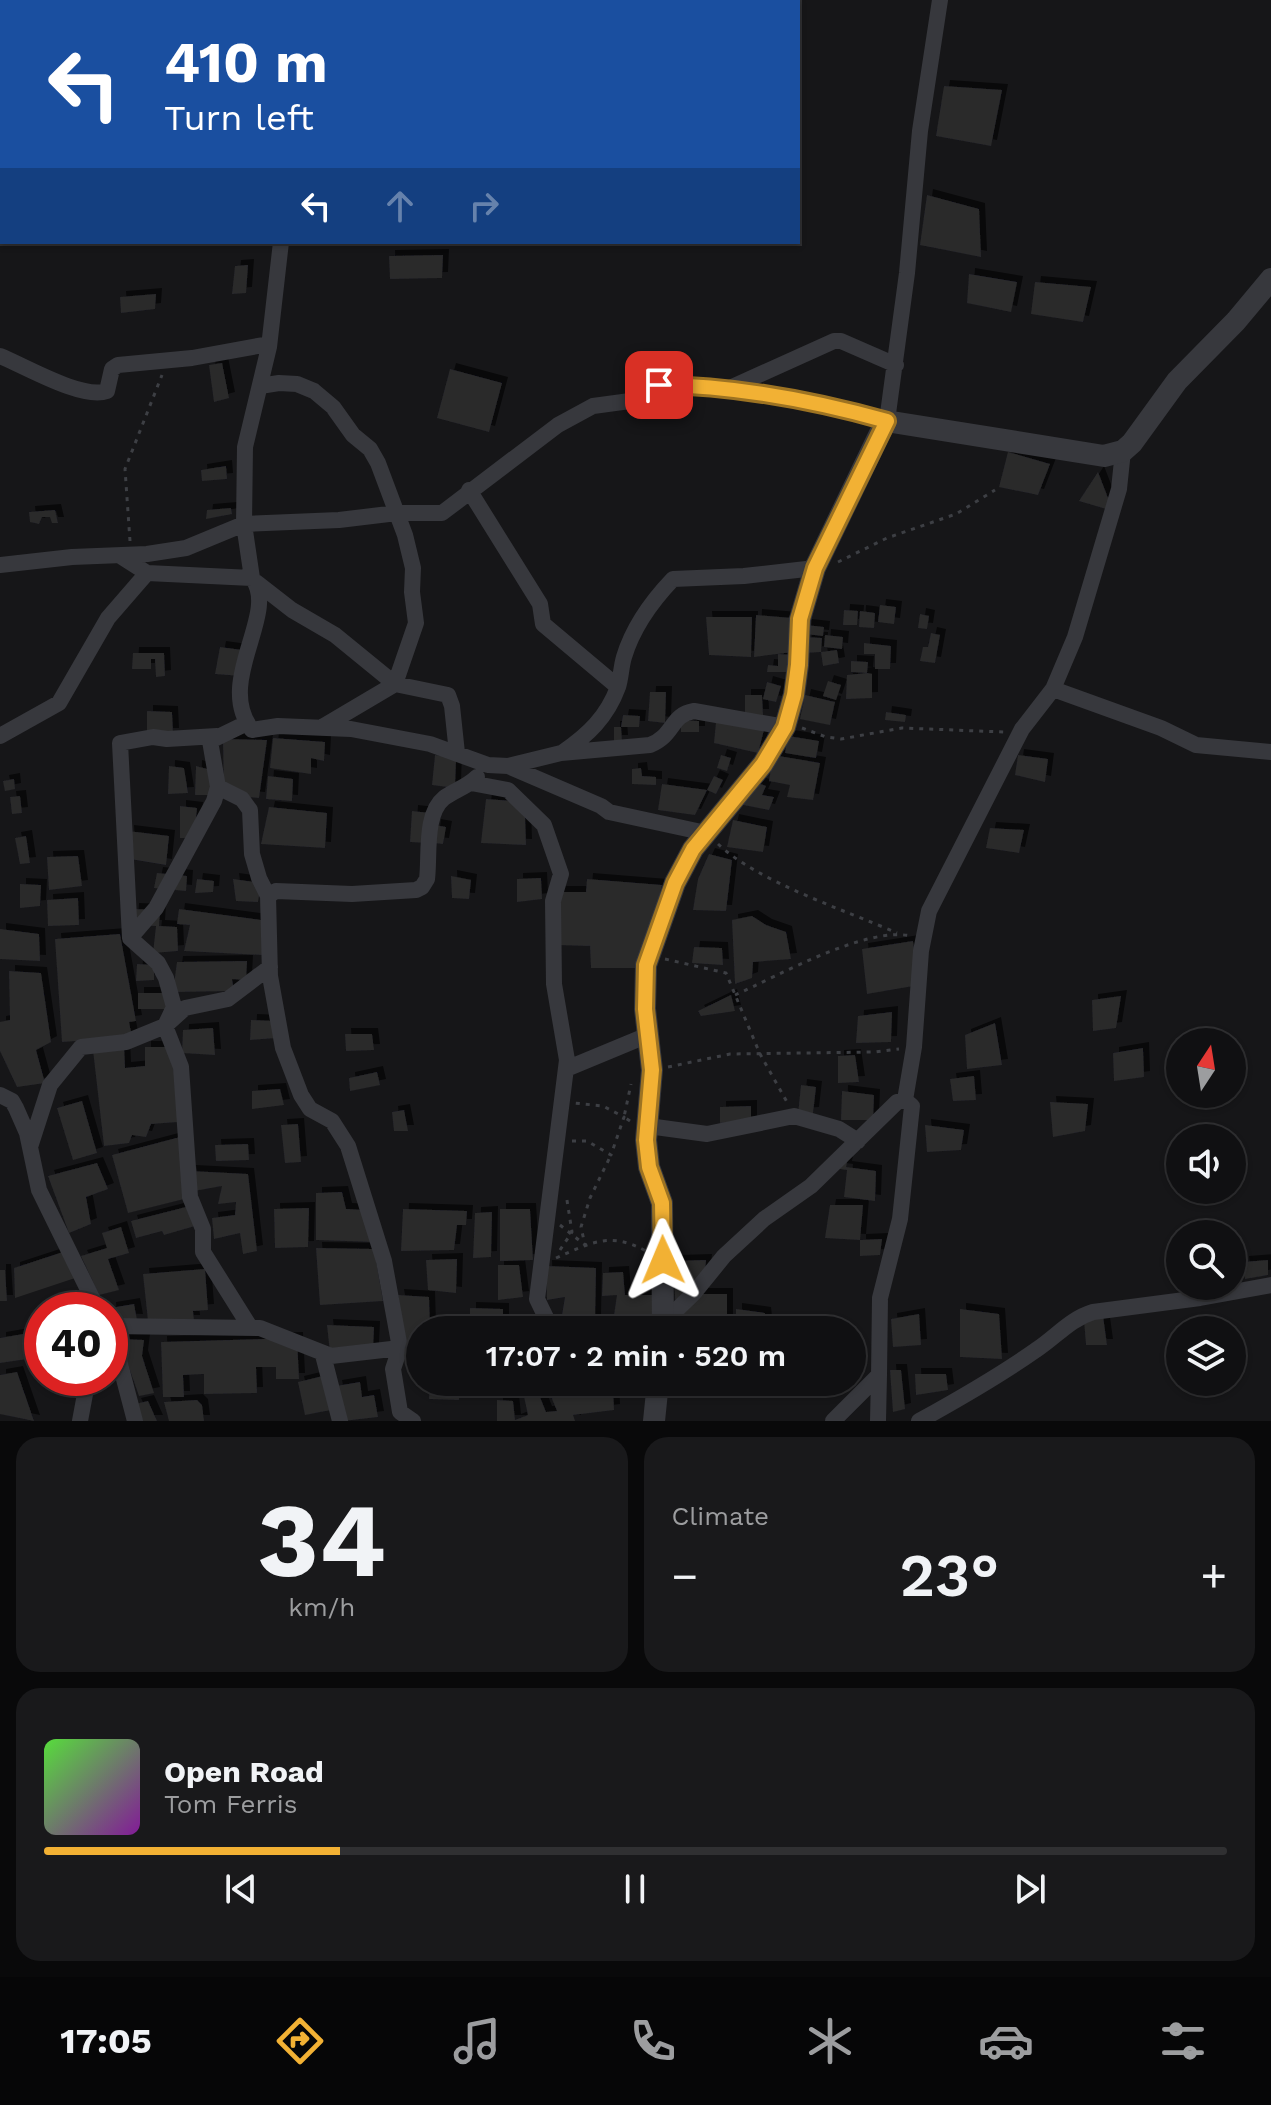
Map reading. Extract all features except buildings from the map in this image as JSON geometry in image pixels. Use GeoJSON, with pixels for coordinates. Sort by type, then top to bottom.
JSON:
{"type":"FeatureCollection","features":[{"type":"Feature","properties":{"kind":"street"},"geometry":{"type":"LineString","coordinates":[[663,1316],[662,1203],[649,1167],[652,1070],[645,1009],[646,965],[675,883],[693,849],[763,764],[785,724],[798,665],[800,619],[814,571],[887,421],[896,365],[920,131],[940,0]]}},
{"type":"Feature","properties":{"kind":"street"},"geometry":{"type":"LineString","coordinates":[[281,244],[269,344],[245,447],[244,524],[259,606],[239,689],[247,723],[252,730],[278,726],[324,726],[394,736],[488,765],[508,766],[561,753],[650,745],[663,740],[680,716],[694,711],[785,724]]}},
{"type":"Feature","properties":{"kind":"street"},"geometry":{"type":"LineString","coordinates":[[905,1100],[914,1047],[923,939],[929,911],[1019,733],[1053,689],[1075,637],[1119,489],[1123,451],[1177,381],[1236,321],[1271,279]]}},
{"type":"Feature","properties":{"kind":"street"},"geometry":{"type":"LineString","coordinates":[[731,388],[834,341],[896,365]]}},
{"type":"Feature","properties":{"kind":"street"},"geometry":{"type":"LineString","coordinates":[[0,356],[74,388],[102,393],[107,391],[112,369],[118,365],[168,361],[269,344]]}},
{"type":"Feature","properties":{"kind":"street"},"geometry":{"type":"LineString","coordinates":[[260,386],[297,384],[314,391],[333,407],[353,435],[370,449],[397,513],[413,568],[416,623],[395,684],[324,726]]}},
{"type":"Feature","properties":{"kind":"street"},"geometry":{"type":"LineString","coordinates":[[0,565],[72,557],[126,556],[186,548],[244,524],[339,520],[397,513],[442,513],[558,425],[593,406],[630,401],[659,385],[731,388],[849,410],[887,421],[1104,456],[1123,451]]}},
{"type":"Feature","properties":{"kind":"street"},"geometry":{"type":"LineString","coordinates":[[469,490],[540,604],[543,624],[618,687]]}},
{"type":"Feature","properties":{"kind":"street"},"geometry":{"type":"LineString","coordinates":[[126,556],[147,573],[254,580],[292,610],[335,635],[395,684],[448,695],[457,753]]}},
{"type":"Feature","properties":{"kind":"street"},"geometry":{"type":"LineString","coordinates":[[561,753],[594,728],[618,687],[624,657],[636,631],[654,599],[673,579],[814,571]]}},
{"type":"Feature","properties":{"kind":"street"},"geometry":{"type":"LineString","coordinates":[[0,736],[59,703],[108,618],[147,573]]}},
{"type":"Feature","properties":{"kind":"street"},"geometry":{"type":"LineString","coordinates":[[1053,689],[1161,728],[1196,745],[1271,752]]}},
{"type":"Feature","properties":{"kind":"street"},"geometry":{"type":"LineString","coordinates":[[130,938],[156,908],[214,801],[218,787],[210,741],[247,723]]}},
{"type":"Feature","properties":{"kind":"street"},"geometry":{"type":"LineString","coordinates":[[217,736],[153,737],[120,743],[130,938],[158,963],[174,1007],[165,1026],[181,1067],[190,1197],[203,1229],[203,1252],[250,1327]]}},
{"type":"Feature","properties":{"kind":"street"},"geometry":{"type":"LineString","coordinates":[[268,896],[276,891],[352,894],[422,887],[427,879],[432,817],[437,805],[446,796],[471,783],[488,765]]}},
{"type":"Feature","properties":{"kind":"street"},"geometry":{"type":"LineString","coordinates":[[508,766],[609,812],[706,833]]}},
{"type":"Feature","properties":{"kind":"street"},"geometry":{"type":"LineString","coordinates":[[471,783],[508,790],[544,825],[561,874],[553,901],[554,984],[567,1060],[537,1299],[545,1316]]}},
{"type":"Feature","properties":{"kind":"street"},"geometry":{"type":"LineString","coordinates":[[218,787],[242,799],[250,810],[252,854],[268,896],[270,967],[283,1048],[301,1095],[310,1109],[332,1121],[348,1146],[384,1261],[400,1348],[393,1369],[400,1412],[413,1421]]}},
{"type":"Feature","properties":{"kind":"street"},"geometry":{"type":"LineString","coordinates":[[30,1147],[50,1085],[81,1047],[126,1042],[165,1026],[185,1008],[228,999],[270,967]]}},
{"type":"Feature","properties":{"kind":"street"},"geometry":{"type":"LineString","coordinates":[[566,1069],[648,1035]]}},
{"type":"Feature","properties":{"kind":"street"},"geometry":{"type":"LineString","coordinates":[[0,1095],[12,1101],[16,1108],[30,1147],[39,1190],[89,1292]]}},
{"type":"Feature","properties":{"kind":"street"},"geometry":{"type":"LineString","coordinates":[[673,1316],[724,1256],[764,1219],[811,1186],[897,1102],[905,1100]]}},
{"type":"Feature","properties":{"kind":"street"},"geometry":{"type":"LineString","coordinates":[[878,1421],[880,1298],[900,1219],[912,1106],[905,1100]]}},
{"type":"Feature","properties":{"kind":"street"},"geometry":{"type":"LineString","coordinates":[[648,1126],[707,1134],[794,1116],[839,1129],[858,1141]]}},
{"type":"Feature","properties":{"kind":"street"},"geometry":{"type":"LineString","coordinates":[[919,1421],[1005,1371],[1078,1317],[1093,1312],[1271,1285]]}},
{"type":"Feature","properties":{"kind":"street"},"geometry":{"type":"LineString","coordinates":[[128,1326],[250,1327],[279,1334],[331,1356],[400,1348]]}},
{"type":"Feature","properties":{"kind":"street"},"geometry":{"type":"LineString","coordinates":[[323,1355],[340,1421]]}},
{"type":"Feature","properties":{"kind":"street"},"geometry":{"type":"LineString","coordinates":[[833,1421],[879,1375]]}},
{"type":"Feature","properties":{"kind":"street"},"geometry":{"type":"LineString","coordinates":[[80,1421],[85,1396]]}},
{"type":"Feature","properties":{"kind":"street"},"geometry":{"type":"LineString","coordinates":[[127,1396],[135,1421]]}},
{"type":"Feature","properties":{"kind":"street"},"geometry":{"type":"LineString","coordinates":[[654,1421],[657,1396]]}},
{"type":"Feature","properties":{"kind":"path"},"geometry":{"type":"LineString","coordinates":[[126,556],[125,469],[168,361]]}},
{"type":"Feature","properties":{"kind":"path"},"geometry":{"type":"LineString","coordinates":[[814,571],[887,538],[956,514],[995,490]]}},
{"type":"Feature","properties":{"kind":"path"},"geometry":{"type":"LineString","coordinates":[[785,724],[841,739],[902,728],[1019,733]]}},
{"type":"Feature","properties":{"kind":"path"},"geometry":{"type":"LineString","coordinates":[[706,833],[730,856],[763,874],[897,933],[923,939]]}},
{"type":"Feature","properties":{"kind":"path"},"geometry":{"type":"LineString","coordinates":[[735,995],[870,937],[897,933]]}},
{"type":"Feature","properties":{"kind":"path"},"geometry":{"type":"LineString","coordinates":[[650,956],[726,973],[760,1054],[794,1116]]}},
{"type":"Feature","properties":{"kind":"path"},"geometry":{"type":"LineString","coordinates":[[652,1070],[730,1054],[874,1052],[914,1047]]}},
{"type":"Feature","properties":{"kind":"path"},"geometry":{"type":"LineString","coordinates":[[561,1102],[603,1106],[624,1117],[581,1227],[585,1245]]}},
{"type":"Feature","properties":{"kind":"path"},"geometry":{"type":"LineString","coordinates":[[556,1141],[587,1141],[611,1155]]}},
{"type":"Feature","properties":{"kind":"path"},"geometry":{"type":"LineString","coordinates":[[546,1216],[572,1232],[585,1245]]}},
{"type":"Feature","properties":{"kind":"path"},"geometry":{"type":"LineString","coordinates":[[552,1260],[606,1239],[632,1243],[663,1260]]}},
{"type":"Feature","properties":{"kind":"route"},"geometry":{"type":"LineString","coordinates":[[659,385],[731,388],[849,410],[887,421],[815,568],[800,619],[794,695],[785,727],[763,764],[693,849],[675,883],[646,965],[645,1009],[652,1070],[646,1140],[649,1167],[662,1203],[663,1260]]}}]}
